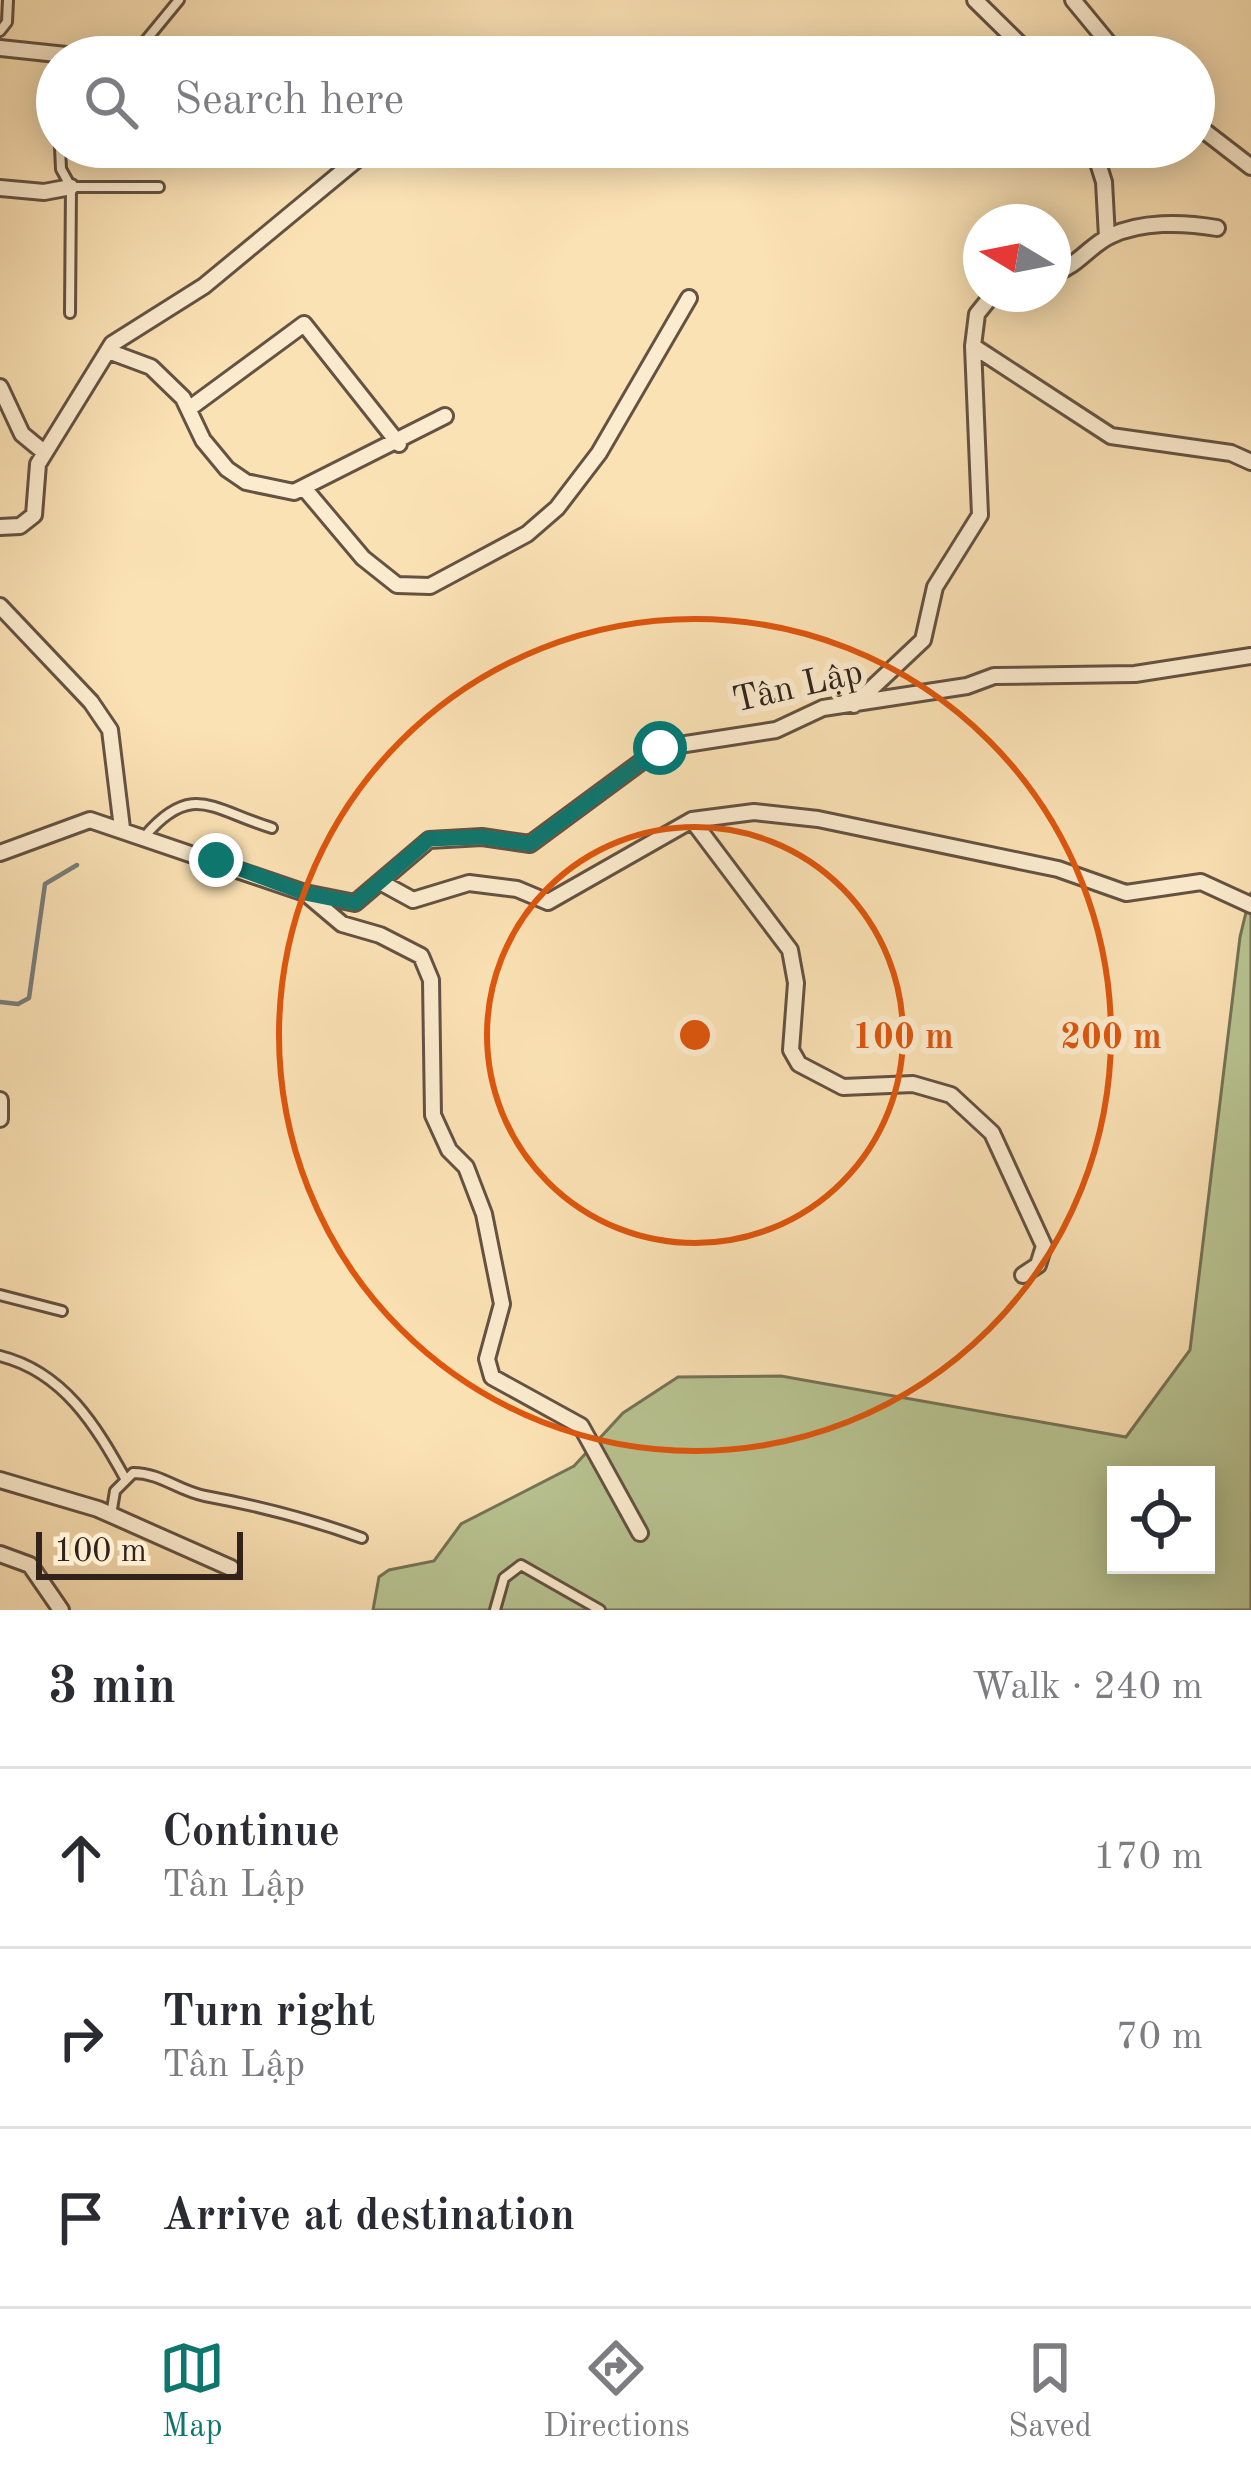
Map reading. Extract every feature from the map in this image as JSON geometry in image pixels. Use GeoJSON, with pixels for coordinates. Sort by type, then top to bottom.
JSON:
{"type":"FeatureCollection","features":[{"type":"Feature","properties":{"kind":"street"},"geometry":{"type":"LineString","coordinates":[[975,0],[1012,36]]}},
{"type":"Feature","properties":{"kind":"street"},"geometry":{"type":"LineString","coordinates":[[1072,0],[1102,36]]}},
{"type":"Feature","properties":{"kind":"street"},"geometry":{"type":"LineString","coordinates":[[0,48],[36,52]]}},
{"type":"Feature","properties":{"kind":"street"},"geometry":{"type":"LineString","coordinates":[[1215,139],[1251,167]]}},
{"type":"Feature","properties":{"kind":"street"},"geometry":{"type":"LineString","coordinates":[[0,527],[20,526],[34,515],[38,464],[108,351],[204,286],[347,168]]}},
{"type":"Feature","properties":{"kind":"street"},"geometry":{"type":"LineString","coordinates":[[1100,168],[1107,237]]}},
{"type":"Feature","properties":{"kind":"street"},"geometry":{"type":"LineString","coordinates":[[0,188],[44,192],[71,187]]}},
{"type":"Feature","properties":{"kind":"street"},"geometry":{"type":"LineString","coordinates":[[1071,266],[1107,237],[1153,225],[1217,227]]}},
{"type":"Feature","properties":{"kind":"street"},"geometry":{"type":"LineString","coordinates":[[304,488],[363,558],[397,585],[430,586],[526,534],[557,508],[598,453],[688,298]]}},
{"type":"Feature","properties":{"kind":"street"},"geometry":{"type":"LineString","coordinates":[[853,707],[923,640],[935,587],[980,515],[973,346],[979,312]]}},
{"type":"Feature","properties":{"kind":"street"},"geometry":{"type":"LineString","coordinates":[[190,408],[304,324],[399,444]]}},
{"type":"Feature","properties":{"kind":"street"},"geometry":{"type":"LineString","coordinates":[[973,346],[1111,436],[1231,453],[1251,462]]}},
{"type":"Feature","properties":{"kind":"street"},"geometry":{"type":"LineString","coordinates":[[108,351],[151,367],[190,408],[203,440],[226,469],[245,482],[294,492],[399,444],[445,416]]}},
{"type":"Feature","properties":{"kind":"street"},"geometry":{"type":"LineString","coordinates":[[0,387],[22,434],[45,453]]}},
{"type":"Feature","properties":{"kind":"street"},"geometry":{"type":"LineString","coordinates":[[0,606],[91,702],[110,730],[122,828]]}},
{"type":"Feature","properties":{"kind":"street","name":"Tân Lập"},"geometry":{"type":"LineString","coordinates":[[0,853],[90,820],[305,893],[355,903],[382,883],[406,854],[429,839],[482,837],[530,844],[660,748],[776,730],[823,708],[853,707],[994,676],[1135,674],[1251,656]]}},
{"type":"Feature","properties":{"kind":"street"},"geometry":{"type":"LineString","coordinates":[[382,883],[413,900],[469,883],[517,889],[548,902],[692,820],[754,812],[818,819],[1058,869],[1126,893],[1202,882],[1251,905]]}},
{"type":"Feature","properties":{"kind":"street"},"geometry":{"type":"LineString","coordinates":[[692,820],[790,950],[796,983],[791,1050],[799,1064],[855,1089],[913,1084],[939,1089],[992,1133],[1044,1246],[1038,1265],[1023,1275]]}},
{"type":"Feature","properties":{"kind":"street"},"geometry":{"type":"LineString","coordinates":[[305,893],[342,924],[380,934],[421,956],[431,980],[434,1115],[449,1150],[466,1166],[484,1214],[502,1304],[487,1359],[492,1377],[580,1426],[640,1533]]}},
{"type":"Feature","properties":{"kind":"street"},"geometry":{"type":"LineString","coordinates":[[0,1100],[0,1119]]}},
{"type":"Feature","properties":{"kind":"street"},"geometry":{"type":"LineString","coordinates":[[0,1480],[110,1516],[218,1558],[231,1568]]}},
{"type":"Feature","properties":{"kind":"street"},"geometry":{"type":"LineString","coordinates":[[0,1554],[30,1565],[61,1610]]}},
{"type":"Feature","properties":{"kind":"lane"},"geometry":{"type":"LineString","coordinates":[[0,31],[8,22],[8,0]]}},
{"type":"Feature","properties":{"kind":"lane"},"geometry":{"type":"LineString","coordinates":[[149,36],[177,0]]}},
{"type":"Feature","properties":{"kind":"lane"},"geometry":{"type":"LineString","coordinates":[[61,168],[71,187],[70,313]]}},
{"type":"Feature","properties":{"kind":"lane"},"geometry":{"type":"LineString","coordinates":[[71,187],[159,187]]}},
{"type":"Feature","properties":{"kind":"lane"},"geometry":{"type":"LineString","coordinates":[[145,836],[169,808],[193,802],[272,828]]}},
{"type":"Feature","properties":{"kind":"lane"},"geometry":{"type":"LineString","coordinates":[[0,1295],[62,1311]]}},
{"type":"Feature","properties":{"kind":"lane"},"geometry":{"type":"LineString","coordinates":[[0,1356],[62,1387],[80,1404],[127,1480]]}},
{"type":"Feature","properties":{"kind":"lane"},"geometry":{"type":"LineString","coordinates":[[110,1516],[115,1491],[133,1473],[156,1473],[204,1496],[290,1512],[362,1538]]}},
{"type":"Feature","properties":{"kind":"lane"},"geometry":{"type":"LineString","coordinates":[[495,1610],[501,1602],[503,1578],[521,1565],[600,1610]]}},
{"type":"Feature","properties":{"kind":"green space"},"geometry":{"type":"Polygon","coordinates":[[[1251,892],[1251,1610],[373,1610],[379,1577],[389,1570],[434,1561],[461,1524],[574,1466],[623,1413],[678,1377],[781,1376],[1126,1437],[1190,1350],[1240,937],[1251,892]]]}},
{"type":"Feature","properties":{"kind":"waterway"},"geometry":{"type":"LineString","coordinates":[[0,1002],[18,1004],[29,998],[45,884],[77,865]]}},
{"type":"Feature","properties":{"kind":"route"},"geometry":{"type":"LineString","coordinates":[[216,860],[305,893],[355,903],[391,875],[406,854],[429,839],[482,837],[530,844],[613,778],[660,748]]}}]}
